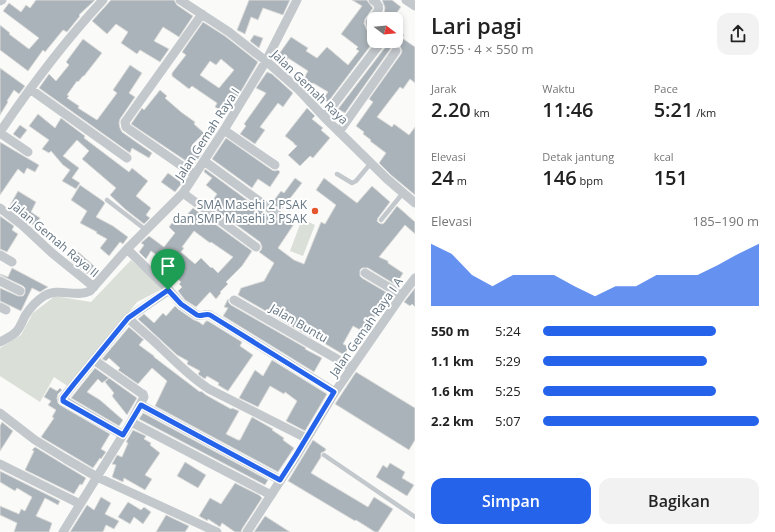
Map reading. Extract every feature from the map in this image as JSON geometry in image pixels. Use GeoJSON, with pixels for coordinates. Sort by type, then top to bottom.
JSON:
{"type":"FeatureCollection","features":[{"type":"Feature","properties":{"kind":"street"},"geometry":{"type":"LineString","coordinates":[[28,152],[0,133],[30,89],[80,26],[103,0]]}},
{"type":"Feature","properties":{"kind":"street","name":"Jalan Gemah Raya"},"geometry":{"type":"LineString","coordinates":[[180,0],[229,32],[266,61],[298,90],[371,163],[415,203]]}},
{"type":"Feature","properties":{"kind":"street","name":"Jalan Gemah Raya I"},"geometry":{"type":"LineString","coordinates":[[94,287],[127,249],[183,193],[266,61],[296,0]]}},
{"type":"Feature","properties":{"kind":"street"},"geometry":{"type":"LineString","coordinates":[[373,0],[379,6],[377,12]]}},
{"type":"Feature","properties":{"kind":"street"},"geometry":{"type":"LineString","coordinates":[[406,0],[415,6]]}},
{"type":"Feature","properties":{"kind":"street"},"geometry":{"type":"LineString","coordinates":[[195,175],[126,127],[125,122],[202,14]]}},
{"type":"Feature","properties":{"kind":"street"},"geometry":{"type":"LineString","coordinates":[[324,117],[377,48]]}},
{"type":"Feature","properties":{"kind":"street"},"geometry":{"type":"LineString","coordinates":[[339,132],[396,51]]}},
{"type":"Feature","properties":{"kind":"street"},"geometry":{"type":"LineString","coordinates":[[30,89],[127,158]]}},
{"type":"Feature","properties":{"kind":"street"},"geometry":{"type":"LineString","coordinates":[[224,130],[275,165]]}},
{"type":"Feature","properties":{"kind":"street"},"geometry":{"type":"LineString","coordinates":[[204,161],[277,214]]}},
{"type":"Feature","properties":{"kind":"street"},"geometry":{"type":"LineString","coordinates":[[183,193],[256,247]]}},
{"type":"Feature","properties":{"kind":"street","name":"Jalan Gemah Raya II"},"geometry":{"type":"LineString","coordinates":[[0,208],[94,287]]}},
{"type":"Feature","properties":{"kind":"street"},"geometry":{"type":"LineString","coordinates":[[127,249],[181,304],[197,315],[210,315],[334,392]]}},
{"type":"Feature","properties":{"kind":"street"},"geometry":{"type":"LineString","coordinates":[[0,255],[12,262]]}},
{"type":"Feature","properties":{"kind":"street"},"geometry":{"type":"LineString","coordinates":[[365,272],[402,294]]}},
{"type":"Feature","properties":{"kind":"street","name":"Jalan Gemah Raya I A"},"geometry":{"type":"LineString","coordinates":[[247,532],[334,392],[402,294],[415,278]]}},
{"type":"Feature","properties":{"kind":"street"},"geometry":{"type":"LineString","coordinates":[[0,281],[20,291]]}},
{"type":"Feature","properties":{"kind":"street"},"geometry":{"type":"LineString","coordinates":[[0,342],[16,332],[30,309],[46,295],[62,292],[87,292],[94,287]]}},
{"type":"Feature","properties":{"kind":"street"},"geometry":{"type":"LineString","coordinates":[[123,435],[64,402],[63,398],[128,318],[168,290]]}},
{"type":"Feature","properties":{"kind":"street","name":"Jalan Buntu"},"geometry":{"type":"LineString","coordinates":[[234,300],[351,367]]}},
{"type":"Feature","properties":{"kind":"street"},"geometry":{"type":"LineString","coordinates":[[128,318],[200,383],[306,438]]}},
{"type":"Feature","properties":{"kind":"street"},"geometry":{"type":"LineString","coordinates":[[63,532],[131,422],[144,397],[142,393],[94,360]]}},
{"type":"Feature","properties":{"kind":"street"},"geometry":{"type":"LineString","coordinates":[[141,405],[280,480]]}},
{"type":"Feature","properties":{"kind":"street"},"geometry":{"type":"LineString","coordinates":[[0,413],[35,440],[97,477],[217,532]]}},
{"type":"Feature","properties":{"kind":"street"},"geometry":{"type":"LineString","coordinates":[[131,422],[271,495]]}},
{"type":"Feature","properties":{"kind":"street"},"geometry":{"type":"LineString","coordinates":[[0,464],[80,504]]}},
{"type":"Feature","properties":{"kind":"lane"},"geometry":{"type":"LineString","coordinates":[[337,174],[352,183],[356,181],[371,163]]}},
{"type":"Feature","properties":{"kind":"lane"},"geometry":{"type":"LineString","coordinates":[[381,220],[403,193]]}},
{"type":"Feature","properties":{"kind":"lane"},"geometry":{"type":"LineString","coordinates":[[107,200],[146,230]]}},
{"type":"Feature","properties":{"kind":"lane"},"geometry":{"type":"LineString","coordinates":[[324,455],[415,517]]}},
{"type":"Feature","properties":{"kind":"shaded area"},"geometry":{"type":"Polygon","coordinates":[[[302,219],[315,225],[303,256],[290,251],[302,219]]]}},
{"type":"Feature","properties":{"kind":"shaded area"},"geometry":{"type":"Polygon","coordinates":[[[131,260],[164,288],[137,302],[69,387],[54,377],[40,402],[0,376],[0,348],[21,335],[33,313],[55,296],[91,302],[131,260]]]}},
{"type":"Feature","properties":{"kind":"building"},"geometry":{"type":"Polygon","coordinates":[[[36,0],[95,0],[79,15],[80,16],[67,32],[63,30],[45,52],[43,50],[28,71],[0,50],[0,25],[29,49],[39,38],[3,11],[9,3],[21,12],[26,5],[30,8],[36,0]]]}},
{"type":"Feature","properties":{"kind":"building"},"geometry":{"type":"Polygon","coordinates":[[[111,0],[174,0],[177,5],[193,16],[179,37],[163,27],[154,41],[169,49],[160,62],[140,50],[137,54],[121,43],[128,32],[116,24],[107,34],[92,21],[111,0]]]}},
{"type":"Feature","properties":{"kind":"building"},"geometry":{"type":"Polygon","coordinates":[[[249,0],[290,0],[283,15],[263,8],[258,20],[251,17],[245,34],[237,30],[249,0]]]}},
{"type":"Feature","properties":{"kind":"building"},"geometry":{"type":"Polygon","coordinates":[[[352,0],[367,0],[373,8],[370,12],[367,12],[364,23],[367,30],[367,48],[369,48],[328,102],[323,99],[328,92],[313,83],[310,87],[302,81],[308,71],[279,54],[291,37],[308,48],[306,51],[317,58],[327,47],[348,65],[359,51],[356,49],[358,47],[341,34],[362,6],[352,0]]]}},
{"type":"Feature","properties":{"kind":"building"},"geometry":{"type":"Polygon","coordinates":[[[382,0],[392,0],[401,7],[397,12],[384,12],[385,8],[382,0]]]}},
{"type":"Feature","properties":{"kind":"building"},"geometry":{"type":"Polygon","coordinates":[[[203,22],[225,36],[258,62],[240,93],[225,113],[215,107],[217,103],[192,86],[189,89],[172,76],[172,73],[186,55],[182,52],[203,22]],[[221,59],[216,65],[210,61],[200,75],[219,88],[234,70],[221,59]]]}},
{"type":"Feature","properties":{"kind":"building"},"geometry":{"type":"Polygon","coordinates":[[[254,35],[263,38],[259,48],[250,41],[254,35]]]}},
{"type":"Feature","properties":{"kind":"building"},"geometry":{"type":"Polygon","coordinates":[[[83,39],[102,53],[84,76],[78,82],[77,81],[67,95],[69,96],[67,98],[79,106],[78,108],[97,120],[117,93],[113,90],[130,65],[142,73],[129,93],[135,97],[120,119],[119,123],[122,132],[152,153],[149,158],[132,148],[130,153],[39,88],[49,74],[56,81],[69,65],[66,62],[83,39]]]}},
{"type":"Feature","properties":{"kind":"building"},"geometry":{"type":"Polygon","coordinates":[[[403,39],[415,47],[415,83],[410,79],[403,89],[400,87],[377,117],[392,127],[394,124],[409,135],[415,127],[415,195],[379,163],[386,153],[370,141],[371,140],[363,134],[364,132],[356,126],[373,102],[369,99],[402,51],[401,48],[403,48],[403,39]]]}},
{"type":"Feature","properties":{"kind":"building"},"geometry":{"type":"Polygon","coordinates":[[[385,48],[391,48],[345,113],[338,109],[385,48]]]}},
{"type":"Feature","properties":{"kind":"building"},"geometry":{"type":"Polygon","coordinates":[[[0,68],[25,86],[19,94],[14,90],[0,115],[0,68]]]}},
{"type":"Feature","properties":{"kind":"building"},"geometry":{"type":"Polygon","coordinates":[[[267,72],[272,74],[293,93],[283,107],[278,103],[260,127],[265,130],[255,144],[240,134],[246,126],[244,124],[266,93],[256,88],[267,72]]]}},
{"type":"Feature","properties":{"kind":"building"},"geometry":{"type":"Polygon","coordinates":[[[160,90],[167,96],[165,98],[195,122],[194,124],[204,133],[192,145],[203,151],[194,165],[131,124],[142,108],[144,110],[160,90]]]}},
{"type":"Feature","properties":{"kind":"building"},"geometry":{"type":"Polygon","coordinates":[[[307,108],[315,116],[312,119],[323,128],[321,130],[330,138],[313,158],[310,156],[300,166],[288,155],[297,146],[285,136],[307,108]]]}},
{"type":"Feature","properties":{"kind":"building"},"geometry":{"type":"Polygon","coordinates":[[[38,114],[55,128],[61,118],[85,136],[84,138],[129,172],[132,168],[148,181],[136,196],[151,208],[146,215],[150,218],[144,224],[110,195],[116,188],[82,159],[89,151],[77,140],[63,156],[79,168],[72,178],[80,183],[76,189],[62,181],[70,170],[63,165],[51,151],[49,153],[42,149],[49,140],[29,126],[38,114]]]}},
{"type":"Feature","properties":{"kind":"building"},"geometry":{"type":"Polygon","coordinates":[[[20,125],[27,130],[20,139],[13,134],[20,125]]]}},
{"type":"Feature","properties":{"kind":"building"},"geometry":{"type":"Polygon","coordinates":[[[226,138],[272,170],[278,170],[280,172],[270,187],[258,179],[252,188],[212,159],[226,138]]]}},
{"type":"Feature","properties":{"kind":"building"},"geometry":{"type":"Polygon","coordinates":[[[0,142],[39,165],[35,172],[27,168],[24,174],[18,169],[0,195],[0,142]]]}},
{"type":"Feature","properties":{"kind":"building"},"geometry":{"type":"Polygon","coordinates":[[[205,169],[273,219],[279,220],[282,216],[294,224],[278,248],[294,260],[304,264],[321,222],[325,224],[336,205],[316,190],[324,178],[357,203],[372,186],[390,202],[378,218],[377,221],[379,223],[384,223],[397,206],[415,222],[415,234],[405,225],[379,257],[388,261],[388,263],[403,273],[396,285],[368,268],[362,268],[360,270],[360,276],[362,278],[391,295],[382,310],[380,308],[364,332],[353,326],[343,344],[349,347],[344,355],[238,295],[241,288],[264,281],[274,263],[259,252],[262,247],[260,242],[209,205],[217,194],[206,185],[212,178],[204,172],[205,169]]]}},
{"type":"Feature","properties":{"kind":"building"},"geometry":{"type":"Polygon","coordinates":[[[168,173],[182,183],[175,192],[161,182],[168,173]]]}},
{"type":"Feature","properties":{"kind":"building"},"geometry":{"type":"Polygon","coordinates":[[[295,178],[302,183],[281,210],[272,203],[281,191],[284,193],[295,178]]]}},
{"type":"Feature","properties":{"kind":"building"},"geometry":{"type":"Polygon","coordinates":[[[80,185],[105,203],[96,217],[113,226],[128,237],[123,244],[120,242],[109,256],[100,248],[107,239],[80,223],[87,211],[71,200],[80,185]]]}},
{"type":"Feature","properties":{"kind":"building"},"geometry":{"type":"Polygon","coordinates":[[[18,191],[36,202],[31,212],[40,218],[35,226],[9,207],[18,191]]]}},
{"type":"Feature","properties":{"kind":"building"},"geometry":{"type":"Polygon","coordinates":[[[193,208],[252,251],[242,266],[226,282],[228,284],[220,292],[221,293],[216,299],[210,292],[196,307],[185,300],[178,291],[182,287],[179,284],[181,282],[173,275],[175,273],[165,263],[166,262],[151,251],[146,259],[139,252],[144,245],[141,243],[149,236],[164,247],[175,233],[169,227],[174,220],[179,224],[193,208]],[[194,231],[182,247],[184,248],[181,252],[195,264],[201,258],[218,273],[233,257],[211,242],[210,243],[194,231]]]}},
{"type":"Feature","properties":{"kind":"building"},"geometry":{"type":"Polygon","coordinates":[[[0,216],[14,226],[12,230],[18,234],[7,252],[0,249],[0,216]]]}},
{"type":"Feature","properties":{"kind":"building"},"geometry":{"type":"Polygon","coordinates":[[[76,250],[94,266],[87,274],[69,259],[76,250]]]}},
{"type":"Feature","properties":{"kind":"building"},"geometry":{"type":"Polygon","coordinates":[[[12,268],[48,287],[40,292],[32,288],[21,311],[0,301],[0,288],[18,296],[23,296],[25,293],[25,288],[23,286],[0,275],[8,277],[12,268]]]}},
{"type":"Feature","properties":{"kind":"building"},"geometry":{"type":"Polygon","coordinates":[[[415,288],[415,307],[412,304],[410,306],[404,302],[415,288]]]}},
{"type":"Feature","properties":{"kind":"building"},"geometry":{"type":"Polygon","coordinates":[[[228,299],[231,305],[322,358],[314,372],[223,316],[228,308],[224,307],[228,299]]]}},
{"type":"Feature","properties":{"kind":"building"},"geometry":{"type":"Polygon","coordinates":[[[175,306],[203,325],[206,321],[208,321],[242,342],[240,346],[253,355],[228,391],[218,385],[219,383],[207,376],[205,379],[199,375],[198,374],[200,371],[187,364],[188,361],[177,355],[138,319],[144,314],[154,323],[163,313],[166,316],[175,306]]]}},
{"type":"Feature","properties":{"kind":"building"},"geometry":{"type":"Polygon","coordinates":[[[129,327],[144,340],[139,345],[154,357],[200,392],[201,391],[231,409],[232,408],[239,411],[226,434],[240,440],[252,417],[273,429],[272,430],[284,438],[283,440],[294,448],[278,472],[155,406],[167,381],[152,368],[138,384],[118,370],[120,368],[109,358],[106,361],[102,359],[129,327]]]}},
{"type":"Feature","properties":{"kind":"building"},"geometry":{"type":"Polygon","coordinates":[[[272,360],[327,394],[305,431],[286,421],[297,401],[285,392],[284,394],[270,386],[258,407],[239,398],[255,370],[263,376],[272,360]]]}},
{"type":"Feature","properties":{"kind":"building"},"geometry":{"type":"Polygon","coordinates":[[[95,368],[109,378],[102,383],[98,379],[87,392],[100,400],[123,420],[119,426],[71,398],[95,368]]]}},
{"type":"Feature","properties":{"kind":"building"},"geometry":{"type":"Polygon","coordinates":[[[356,372],[415,408],[415,440],[409,450],[335,404],[356,372]]]}},
{"type":"Feature","properties":{"kind":"building"},"geometry":{"type":"Polygon","coordinates":[[[109,378],[137,398],[127,415],[112,396],[114,393],[105,382],[109,378]]]}},
{"type":"Feature","properties":{"kind":"building"},"geometry":{"type":"Polygon","coordinates":[[[50,387],[57,391],[60,388],[62,390],[58,394],[57,398],[60,405],[110,434],[101,449],[106,452],[93,468],[41,437],[54,418],[52,417],[56,410],[48,405],[51,401],[44,397],[50,387]]]}},
{"type":"Feature","properties":{"kind":"building"},"geometry":{"type":"Polygon","coordinates":[[[143,413],[268,480],[265,485],[139,419],[143,413]]]}},
{"type":"Feature","properties":{"kind":"building"},"geometry":{"type":"Polygon","coordinates":[[[2,422],[13,431],[0,451],[0,426],[2,422]]]}},
{"type":"Feature","properties":{"kind":"building"},"geometry":{"type":"Polygon","coordinates":[[[133,430],[146,436],[144,439],[151,443],[150,445],[160,453],[145,475],[152,479],[145,490],[124,478],[123,482],[112,477],[116,465],[112,464],[117,455],[122,457],[128,443],[126,442],[133,430]]]}},
{"type":"Feature","properties":{"kind":"building"},"geometry":{"type":"Polygon","coordinates":[[[313,440],[326,449],[321,453],[321,457],[311,473],[368,507],[374,497],[393,509],[378,532],[375,532],[356,520],[355,521],[288,481],[313,440]]]}},
{"type":"Feature","properties":{"kind":"building"},"geometry":{"type":"Polygon","coordinates":[[[35,447],[86,478],[74,494],[25,470],[34,451],[32,450],[35,447]]]}},
{"type":"Feature","properties":{"kind":"building"},"geometry":{"type":"Polygon","coordinates":[[[185,462],[206,475],[198,488],[177,476],[185,462]]]}},
{"type":"Feature","properties":{"kind":"building"},"geometry":{"type":"Polygon","coordinates":[[[390,463],[405,472],[402,478],[414,485],[407,496],[376,477],[383,465],[387,468],[390,463]]]}},
{"type":"Feature","properties":{"kind":"building"},"geometry":{"type":"Polygon","coordinates":[[[0,471],[60,501],[58,505],[45,498],[36,516],[52,523],[49,532],[14,532],[17,523],[0,515],[0,506],[19,514],[21,509],[25,511],[32,497],[17,488],[15,491],[0,482],[0,471]]]}},
{"type":"Feature","properties":{"kind":"building"},"geometry":{"type":"Polygon","coordinates":[[[235,483],[262,498],[241,532],[235,532],[222,523],[220,527],[208,519],[207,521],[199,516],[210,498],[221,504],[235,483]]]}},
{"type":"Feature","properties":{"kind":"building"},"geometry":{"type":"Polygon","coordinates":[[[101,497],[111,503],[105,514],[119,521],[114,529],[106,525],[103,532],[70,532],[87,505],[94,510],[101,497]]]}},
{"type":"Feature","properties":{"kind":"building"},"geometry":{"type":"Polygon","coordinates":[[[128,502],[141,510],[144,507],[151,512],[143,524],[134,517],[130,524],[118,517],[128,502]]]}},
{"type":"Feature","properties":{"kind":"building"},"geometry":{"type":"Polygon","coordinates":[[[166,515],[189,526],[185,532],[156,532],[166,515]]]}},
{"type":"Feature","properties":{"kind":"building"},"geometry":{"type":"Polygon","coordinates":[[[265,516],[290,532],[254,532],[265,516]]]}},
{"type":"Feature","properties":{"kind":"place","name":"SMA Masehi 2 PSAK dan SMP Masehi 3 PSAK"},"geometry":{"type":"Point","coordinates":[315,211]}},
{"type":"Feature","properties":{"kind":"route"},"geometry":{"type":"LineString","coordinates":[[168,290],[177,301],[197,315],[210,315],[334,392],[280,480],[141,405],[123,435],[63,401],[63,398],[128,318],[168,290]]}}]}
